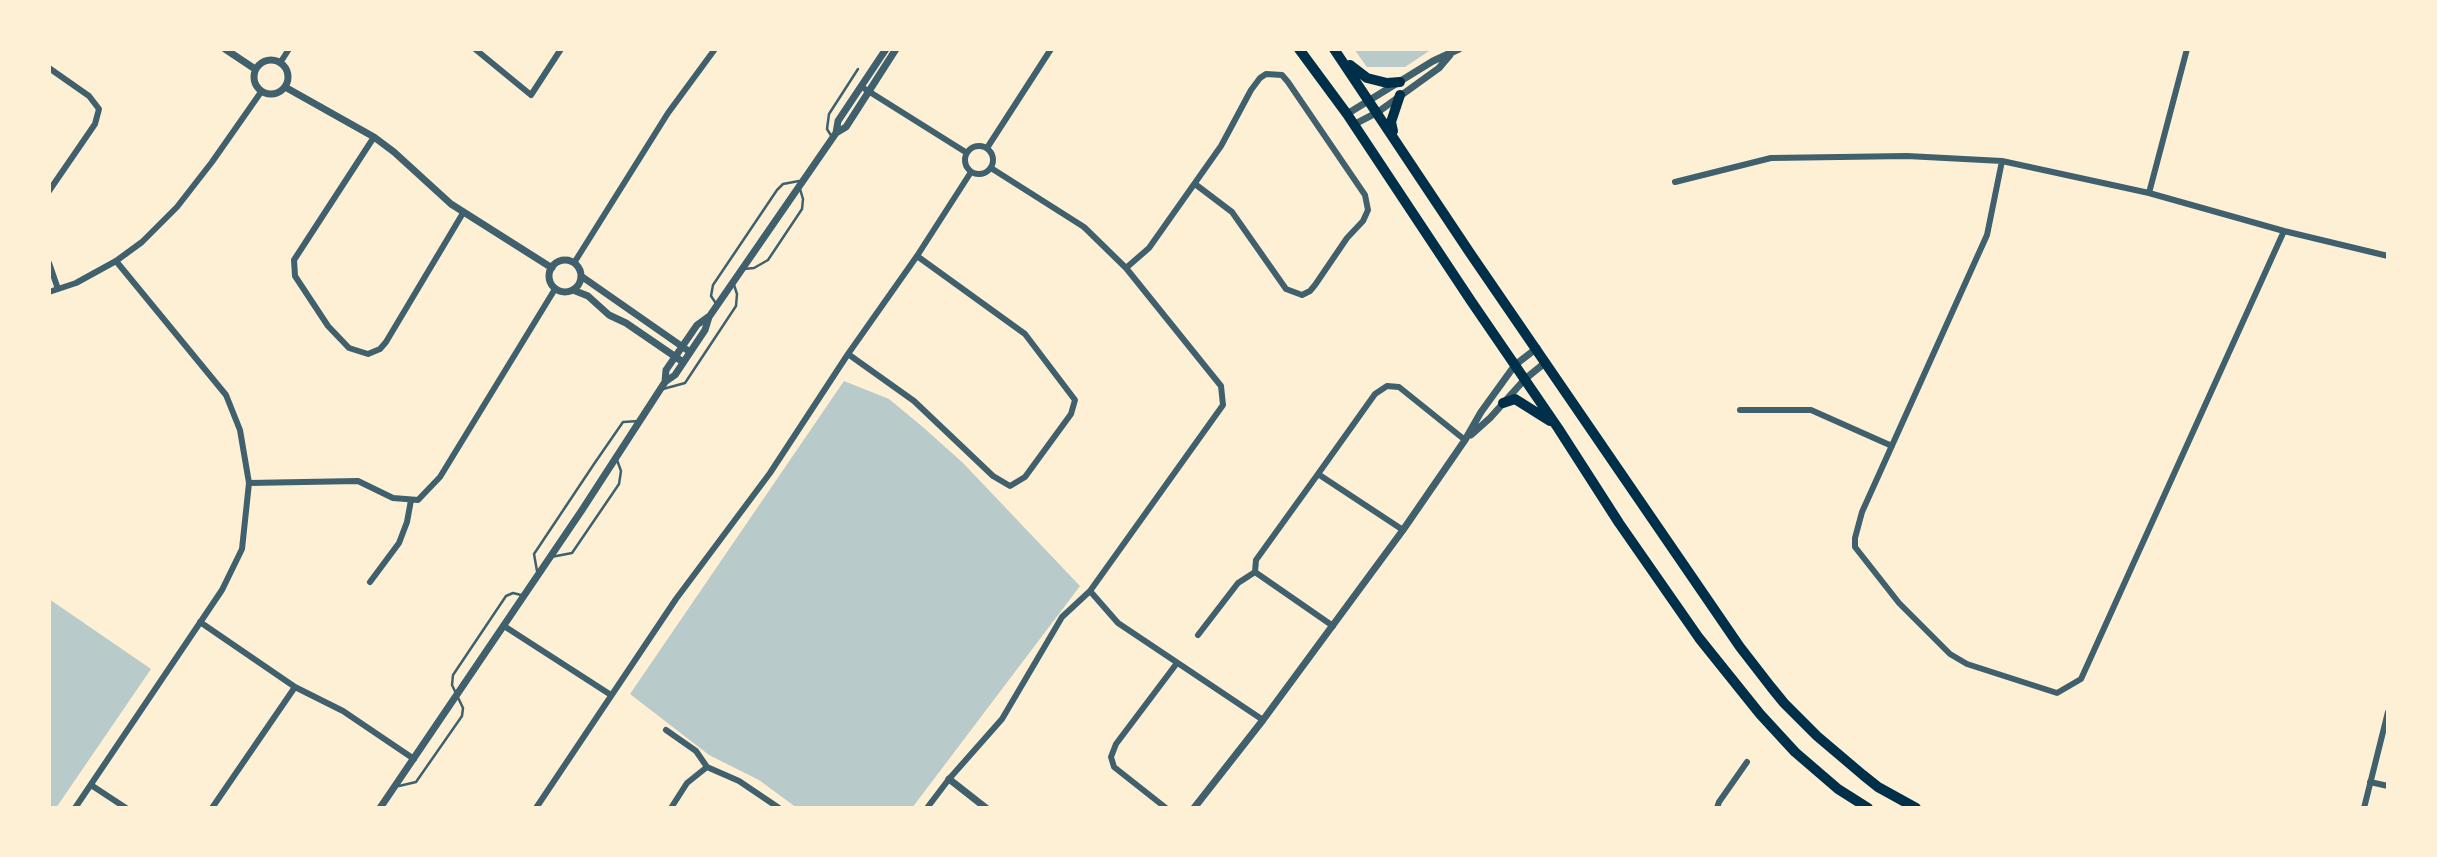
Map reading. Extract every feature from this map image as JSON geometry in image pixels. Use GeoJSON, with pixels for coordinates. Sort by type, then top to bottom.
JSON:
{"type":"FeatureCollection","features":[{"type":"Feature","properties":{"kind":"highway"},"geometry":{"type":"LineString","coordinates":[[1299,49],[1347,114],[1619,523],[1699,638],[1795,752],[1838,789],[1868,808]]}},
{"type":"Feature","properties":{"kind":"highway"},"geometry":{"type":"LineString","coordinates":[[1335,50],[1367,78],[1377,82],[1400,82]]}},
{"type":"Feature","properties":{"kind":"highway"},"geometry":{"type":"LineString","coordinates":[[1335,50],[1470,253],[1740,647],[1784,703],[1878,787],[1916,808]]}},
{"type":"Feature","properties":{"kind":"highway"},"geometry":{"type":"LineString","coordinates":[[1396,141],[1391,122],[1400,95]]}},
{"type":"Feature","properties":{"kind":"highway"},"geometry":{"type":"LineString","coordinates":[[1503,402],[1515,399],[1539,412],[1558,428]]}},
{"type":"Feature","properties":{"kind":"street"},"geometry":{"type":"LineString","coordinates":[[225,49],[255,69]]}},
{"type":"Feature","properties":{"kind":"street"},"geometry":{"type":"LineString","coordinates":[[280,63],[289,49]]}},
{"type":"Feature","properties":{"kind":"street"},"geometry":{"type":"LineString","coordinates":[[475,49],[531,95],[561,49]]}},
{"type":"Feature","properties":{"kind":"street"},"geometry":{"type":"LineString","coordinates":[[574,263],[668,113],[715,49]]}},
{"type":"Feature","properties":{"kind":"street"},"geometry":{"type":"LineString","coordinates":[[380,808],[550,558],[660,389],[675,375],[705,330],[709,317],[834,135],[838,121],[886,49]]}},
{"type":"Feature","properties":{"kind":"street"},"geometry":{"type":"LineString","coordinates":[[834,135],[846,127],[896,49]]}},
{"type":"Feature","properties":{"kind":"street"},"geometry":{"type":"LineString","coordinates":[[987,148],[1051,49]]}},
{"type":"Feature","properties":{"kind":"street"},"geometry":{"type":"LineString","coordinates":[[1347,114],[1433,61],[1459,49]]}},
{"type":"Feature","properties":{"kind":"street"},"geometry":{"type":"LineString","coordinates":[[2149,193],[2187,49]]}},
{"type":"Feature","properties":{"kind":"street"},"geometry":{"type":"LineString","coordinates":[[1353,125],[1378,112],[1439,68],[1451,54]]}},
{"type":"Feature","properties":{"kind":"street"},"geometry":{"type":"LineString","coordinates":[[264,61],[280,63],[288,76],[285,87],[276,94],[261,92],[254,82],[255,69],[264,61]]}},
{"type":"Feature","properties":{"kind":"street"},"geometry":{"type":"LineString","coordinates":[[49,68],[89,96],[99,108],[95,124],[49,191]]}},
{"type":"Feature","properties":{"kind":"street"},"geometry":{"type":"LineString","coordinates":[[1126,268],[1149,248],[1222,146],[1260,78],[1273,73],[1282,75],[1288,82],[1365,194],[1368,211],[1315,285],[1302,295],[1286,289],[1232,212],[1195,184]]}},
{"type":"Feature","properties":{"kind":"street"},"geometry":{"type":"LineString","coordinates":[[861,86],[967,153]]}},
{"type":"Feature","properties":{"kind":"street"},"geometry":{"type":"LineString","coordinates":[[285,87],[374,137],[463,213],[552,268]]}},
{"type":"Feature","properties":{"kind":"street"},"geometry":{"type":"LineString","coordinates":[[49,292],[76,283],[116,261],[142,242],[177,207],[261,92]]}},
{"type":"Feature","properties":{"kind":"street"},"geometry":{"type":"LineString","coordinates":[[374,137],[293,260],[295,276],[328,326],[349,348],[368,354],[380,349],[386,342],[463,213]]}},
{"type":"Feature","properties":{"kind":"street"},"geometry":{"type":"LineString","coordinates":[[971,172],[965,162],[967,153],[974,147],[987,148]]}},
{"type":"Feature","properties":{"kind":"street"},"geometry":{"type":"LineString","coordinates":[[971,172],[984,174],[991,168],[993,159],[987,148]]}},
{"type":"Feature","properties":{"kind":"street"},"geometry":{"type":"LineString","coordinates":[[1675,182],[1771,158],[1907,156],[2002,161],[2149,193],[2284,231],[2388,256]]}},
{"type":"Feature","properties":{"kind":"street"},"geometry":{"type":"LineString","coordinates":[[2002,161],[1987,235],[1862,512],[1855,547],[1899,603],[1950,654],[1967,664],[2057,693],[2081,679],[2284,231]]}},
{"type":"Feature","properties":{"kind":"street"},"geometry":{"type":"LineString","coordinates":[[927,808],[1002,719],[1062,617],[1090,592],[1223,405],[1221,386],[1126,268],[1084,227],[991,168]]}},
{"type":"Feature","properties":{"kind":"street"},"geometry":{"type":"LineString","coordinates":[[536,808],[708,555],[771,473],[971,172]]}},
{"type":"Feature","properties":{"kind":"street"},"geometry":{"type":"LineString","coordinates":[[848,354],[914,401],[993,476],[1010,486],[1025,477],[1071,414],[1075,400],[1025,334],[917,256]]}},
{"type":"Feature","properties":{"kind":"street"},"geometry":{"type":"LineString","coordinates":[[75,808],[222,590],[242,549],[249,483],[240,430],[226,395],[116,261]]}},
{"type":"Feature","properties":{"kind":"street"},"geometry":{"type":"LineString","coordinates":[[683,362],[609,314],[588,296],[573,290],[564,292],[555,289],[549,276],[552,268],[565,261],[574,263],[581,276],[690,352]]}},
{"type":"Feature","properties":{"kind":"street"},"geometry":{"type":"LineString","coordinates":[[49,263],[58,289]]}},
{"type":"Feature","properties":{"kind":"street"},"geometry":{"type":"LineString","coordinates":[[573,290],[580,282],[581,276]]}},
{"type":"Feature","properties":{"kind":"street"},"geometry":{"type":"LineString","coordinates":[[249,483],[358,481],[393,498],[418,500],[440,477],[555,289]]}},
{"type":"Feature","properties":{"kind":"street"},"geometry":{"type":"LineString","coordinates":[[665,382],[666,370],[675,356],[697,325],[709,317]]}},
{"type":"Feature","properties":{"kind":"street"},"geometry":{"type":"LineString","coordinates":[[1194,808],[1264,720],[1403,530],[1465,440],[1480,412],[1515,365],[1537,348]]}},
{"type":"Feature","properties":{"kind":"street"},"geometry":{"type":"LineString","coordinates":[[1465,440],[1525,379],[1546,362]]}},
{"type":"Feature","properties":{"kind":"street"},"geometry":{"type":"LineString","coordinates":[[1255,572],[1256,560],[1375,394],[1387,386],[1399,387],[1465,440]]}},
{"type":"Feature","properties":{"kind":"street"},"geometry":{"type":"LineString","coordinates":[[1740,410],[1811,410],[1892,446]]}},
{"type":"Feature","properties":{"kind":"street"},"geometry":{"type":"LineString","coordinates":[[1318,474],[1403,530]]}},
{"type":"Feature","properties":{"kind":"street"},"geometry":{"type":"LineString","coordinates":[[370,582],[398,543],[407,522],[411,499]]}},
{"type":"Feature","properties":{"kind":"street"},"geometry":{"type":"LineString","coordinates":[[1255,572],[1333,626]]}},
{"type":"Feature","properties":{"kind":"street"},"geometry":{"type":"LineString","coordinates":[[1198,635],[1238,583],[1255,572]]}},
{"type":"Feature","properties":{"kind":"street"},"geometry":{"type":"LineString","coordinates":[[1090,592],[1118,624],[1264,720]]}},
{"type":"Feature","properties":{"kind":"street"},"geometry":{"type":"LineString","coordinates":[[200,622],[295,687],[343,711],[414,759]]}},
{"type":"Feature","properties":{"kind":"street"},"geometry":{"type":"LineString","coordinates":[[504,626],[611,695]]}},
{"type":"Feature","properties":{"kind":"street"},"geometry":{"type":"LineString","coordinates":[[1166,808],[1114,767],[1111,757],[1115,744],[1177,663]]}},
{"type":"Feature","properties":{"kind":"street"},"geometry":{"type":"LineString","coordinates":[[212,808],[295,687]]}},
{"type":"Feature","properties":{"kind":"street"},"geometry":{"type":"LineString","coordinates":[[2364,808],[2388,712]]}},
{"type":"Feature","properties":{"kind":"street"},"geometry":{"type":"LineString","coordinates":[[666,730],[695,751],[707,767],[739,781],[779,808]]}},
{"type":"Feature","properties":{"kind":"street"},"geometry":{"type":"LineString","coordinates":[[1717,808],[1747,762]]}},
{"type":"Feature","properties":{"kind":"street"},"geometry":{"type":"LineString","coordinates":[[671,808],[687,783],[707,767]]}},
{"type":"Feature","properties":{"kind":"street"},"geometry":{"type":"LineString","coordinates":[[949,779],[986,808]]}},
{"type":"Feature","properties":{"kind":"street"},"geometry":{"type":"LineString","coordinates":[[2370,782],[2388,786]]}},
{"type":"Feature","properties":{"kind":"street"},"geometry":{"type":"LineString","coordinates":[[90,785],[126,808]]}},
{"type":"Feature","properties":{"kind":"lane"},"geometry":{"type":"LineString","coordinates":[[834,135],[827,130],[829,114],[858,69]]}},
{"type":"Feature","properties":{"kind":"lane"},"geometry":{"type":"LineString","coordinates":[[717,305],[712,296],[713,285],[778,190],[789,182],[801,183],[802,209],[775,250],[762,265],[742,269]]}},
{"type":"Feature","properties":{"kind":"lane"},"geometry":{"type":"LineString","coordinates":[[660,389],[685,383],[736,306],[737,294],[733,282]]}},
{"type":"Feature","properties":{"kind":"lane"},"geometry":{"type":"LineString","coordinates":[[538,574],[534,554],[546,535],[622,422],[639,421]]}},
{"type":"Feature","properties":{"kind":"lane"},"geometry":{"type":"LineString","coordinates":[[550,558],[572,553],[619,484],[621,471],[616,457]]}},
{"type":"Feature","properties":{"kind":"lane"},"geometry":{"type":"LineString","coordinates":[[395,786],[408,786],[416,782],[462,716],[463,708],[452,685],[453,675],[506,596],[513,593],[524,596]]}},
{"type":"Feature","properties":{"kind":"shaded area"},"geometry":{"type":"Polygon","coordinates":[[[1354,49],[1432,49],[1405,67],[1367,67],[1354,49]]]}},
{"type":"Feature","properties":{"kind":"shaded area"},"geometry":{"type":"Polygon","coordinates":[[[844,381],[889,399],[924,428],[963,463],[1080,586],[912,808],[797,808],[759,780],[709,755],[630,694],[844,381]]]}},
{"type":"Feature","properties":{"kind":"shaded area"},"geometry":{"type":"Polygon","coordinates":[[[49,599],[151,669],[56,808],[49,808],[49,599]]]}}]}
